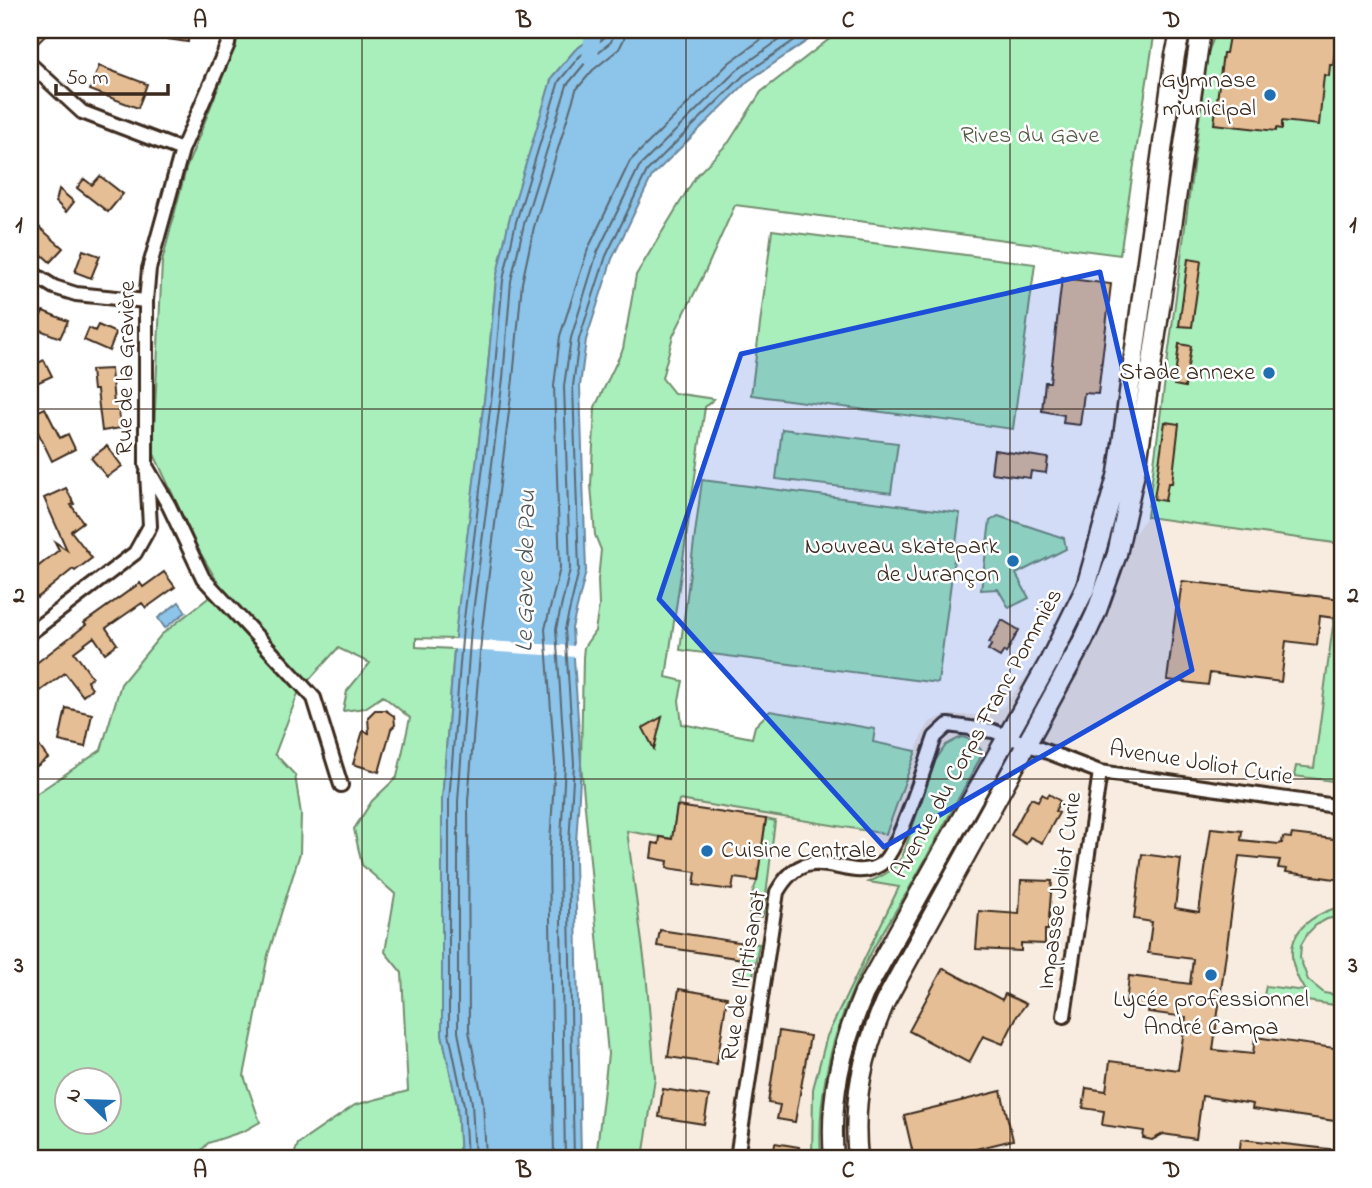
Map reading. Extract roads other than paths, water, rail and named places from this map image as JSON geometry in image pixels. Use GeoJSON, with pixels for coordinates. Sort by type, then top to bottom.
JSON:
{"type":"FeatureCollection","features":[{"type":"Feature","properties":{"kind":"main road","name":"Avenue du Corps Franc Pommiès"},"geometry":{"type":"LineString","coordinates":[[858,1158],[856,1111],[859,1085],[872,1032],[1017,739],[1068,628],[1086,587],[1109,509],[1118,473],[1175,55],[1181,30]]}},
{"type":"Feature","properties":{"kind":"main road","name":"Avenue du Corps Franc Pommiès"},"geometry":{"type":"LineString","coordinates":[[834,1158],[835,1089],[841,1054],[864,993],[1096,613],[1120,543],[1137,463],[1201,30]]}},
{"type":"Feature","properties":{"kind":"street","name":"Rue de la Gravière"},"geometry":{"type":"LineString","coordinates":[[230,30],[228,44],[182,150],[149,269],[145,300],[146,466],[169,506],[203,579],[314,698],[341,785]]}},
{"type":"Feature","properties":{"kind":"street"},"geometry":{"type":"LineString","coordinates":[[30,64],[82,112],[182,150]]}},
{"type":"Feature","properties":{"kind":"street"},"geometry":{"type":"LineString","coordinates":[[30,272],[54,287],[76,294],[145,300]]}},
{"type":"Feature","properties":{"kind":"street"},"geometry":{"type":"LineString","coordinates":[[30,633],[135,554],[150,526],[146,466]]}},
{"type":"Feature","properties":{"kind":"street","name":"Rue de l'Artisanat"},"geometry":{"type":"LineString","coordinates":[[737,1158],[777,892],[785,877],[812,863],[866,870],[882,863],[894,847],[935,737],[948,725],[977,728],[1017,739]]}},
{"type":"Feature","properties":{"kind":"street","name":"Avenue Joliot Curie"},"geometry":{"type":"LineString","coordinates":[[1017,739],[1100,772],[1342,807]]}},
{"type":"Feature","properties":{"kind":"street","name":"Impasse Joliot Curie"},"geometry":{"type":"LineString","coordinates":[[1064,1016],[1100,772]]}},
{"type":"Feature","properties":{"kind":"water","name":"Le Gave de Pau"},"geometry":{"type":"Polygon","coordinates":[[[603,30],[823,30],[748,81],[652,176],[612,259],[586,340],[580,386],[586,571],[572,628],[581,764],[575,859],[581,1158],[460,1158],[457,1105],[442,1034],[442,800],[456,626],[487,376],[496,279],[509,220],[552,77],[575,50],[603,30]]]}},
{"type":"Feature","properties":{"kind":"water"},"geometry":{"type":"Polygon","coordinates":[[[179,602],[186,612],[165,628],[158,618],[179,602]]]}},
{"type":"Feature","properties":{"kind":"waterway"},"geometry":{"type":"LineString","coordinates":[[590,58],[593,30]]}},
{"type":"Feature","properties":{"kind":"place","name":"Gymnase municipal"},"geometry":{"type":"Point","coordinates":[1270,95]}},
{"type":"Feature","properties":{"kind":"place","name":"Stade annexe"},"geometry":{"type":"Point","coordinates":[1269,373]}},
{"type":"Feature","properties":{"kind":"place","name":"Nouveau skatepark de Jurançon"},"geometry":{"type":"Point","coordinates":[1013,561]}},
{"type":"Feature","properties":{"kind":"place","name":"Cuisine Centrale"},"geometry":{"type":"Point","coordinates":[707,851]}},
{"type":"Feature","properties":{"kind":"place","name":"Lycée professionnel André Campa"},"geometry":{"type":"Point","coordinates":[1211,975]}},
{"type":"Feature","properties":{"kind":"park label","name":"Rives du Gave"},"geometry":{"type":"Point","coordinates":[1030,136]}}]}
